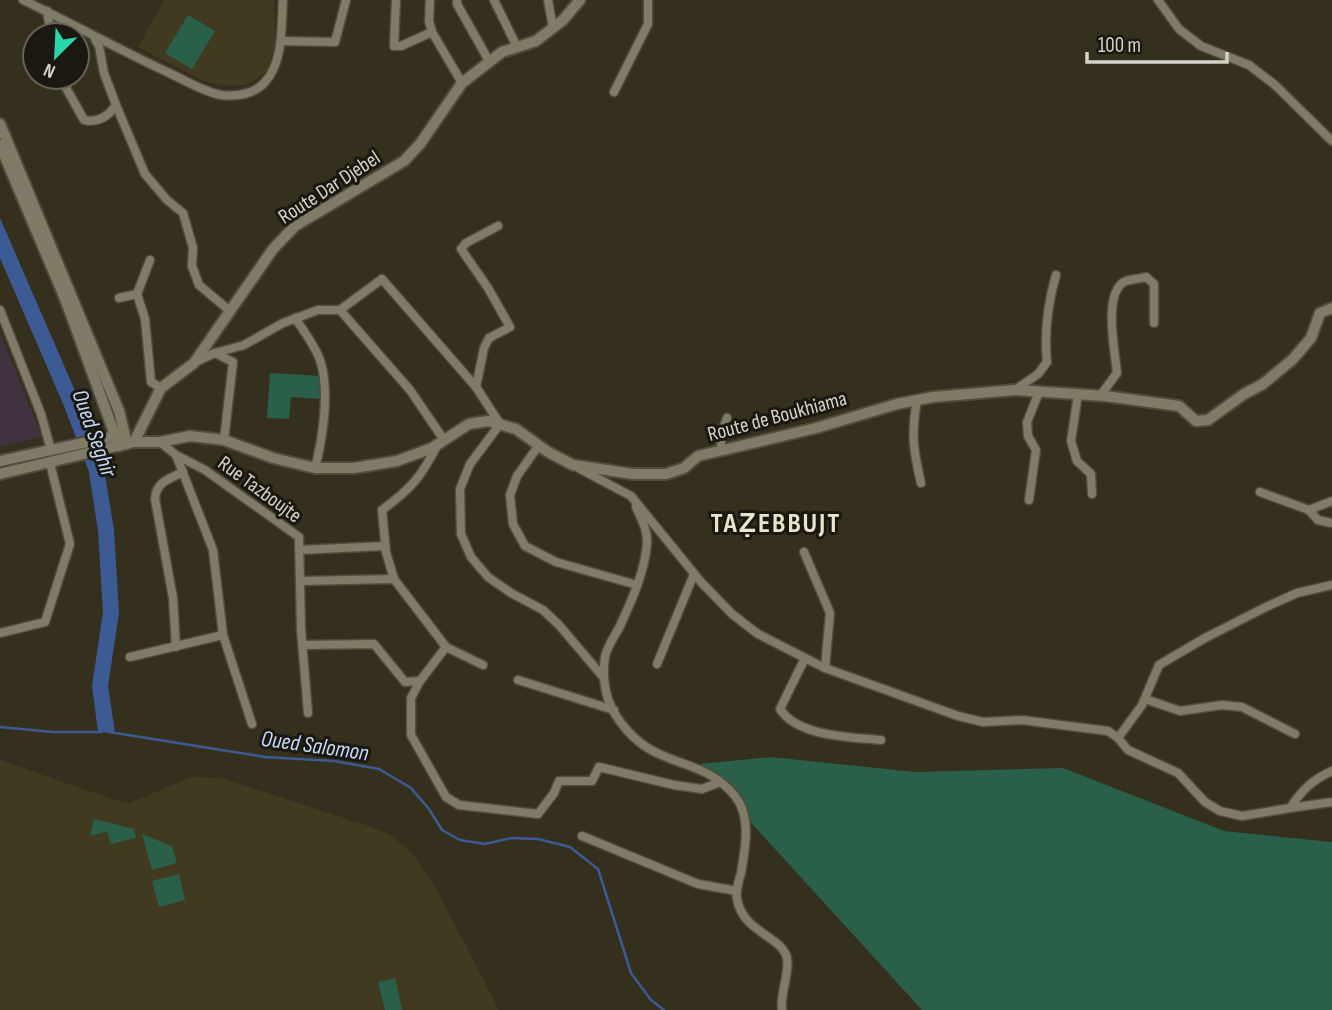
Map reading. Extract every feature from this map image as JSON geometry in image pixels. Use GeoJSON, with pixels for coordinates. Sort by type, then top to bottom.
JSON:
{"type":"FeatureCollection","features":[{"type":"Feature","properties":{"kind":"street"},"geometry":{"type":"LineString","coordinates":[[23,0],[94,38],[219,94],[234,95],[259,88],[267,80],[276,63],[281,41],[283,0]]}},
{"type":"Feature","properties":{"kind":"street"},"geometry":{"type":"LineString","coordinates":[[281,41],[335,43],[346,0]]}},
{"type":"Feature","properties":{"kind":"street"},"geometry":{"type":"LineString","coordinates":[[396,0],[394,46],[401,46],[432,33]]}},
{"type":"Feature","properties":{"kind":"street"},"geometry":{"type":"LineString","coordinates":[[430,0],[429,21],[432,33],[462,83]]}},
{"type":"Feature","properties":{"kind":"street"},"geometry":{"type":"LineString","coordinates":[[457,0],[489,61]]}},
{"type":"Feature","properties":{"kind":"street"},"geometry":{"type":"LineString","coordinates":[[494,0],[517,47]]}},
{"type":"Feature","properties":{"kind":"street"},"geometry":{"type":"LineString","coordinates":[[548,0],[553,28]]}},
{"type":"Feature","properties":{"kind":"street","name":"Route Dar Djebel"},"geometry":{"type":"LineString","coordinates":[[120,442],[161,388],[194,363],[273,248],[295,226],[404,161],[420,144],[462,83],[502,52],[536,41],[580,0]]}},
{"type":"Feature","properties":{"kind":"street"},"geometry":{"type":"LineString","coordinates":[[614,92],[648,24],[648,0]]}},
{"type":"Feature","properties":{"kind":"street"},"geometry":{"type":"LineString","coordinates":[[1158,0],[1179,29],[1200,46],[1249,65],[1275,85],[1332,141]]}},
{"type":"Feature","properties":{"kind":"street"},"geometry":{"type":"LineString","coordinates":[[47,11],[49,21]]}},
{"type":"Feature","properties":{"kind":"street"},"geometry":{"type":"LineString","coordinates":[[94,38],[99,46],[104,73],[116,106],[145,174],[167,200],[183,213],[192,248],[192,266],[199,285],[230,311]]}},
{"type":"Feature","properties":{"kind":"street"},"geometry":{"type":"LineString","coordinates":[[68,91],[84,120],[105,117],[116,106]]}},
{"type":"Feature","properties":{"kind":"street"},"geometry":{"type":"LineString","coordinates":[[0,124],[119,411],[120,442]]}},
{"type":"Feature","properties":{"kind":"street"},"geometry":{"type":"LineString","coordinates":[[0,145],[66,301],[120,442]]}},
{"type":"Feature","properties":{"kind":"street"},"geometry":{"type":"LineString","coordinates":[[476,387],[484,348],[489,338],[510,327],[488,288],[461,249],[498,226]]}},
{"type":"Feature","properties":{"kind":"street"},"geometry":{"type":"LineString","coordinates":[[150,260],[137,294],[145,319],[151,382],[161,388]]}},
{"type":"Feature","properties":{"kind":"street"},"geometry":{"type":"LineString","coordinates":[[1014,390],[1038,374],[1047,362],[1049,302],[1056,275]]}},
{"type":"Feature","properties":{"kind":"street"},"geometry":{"type":"LineString","coordinates":[[1100,396],[1116,373],[1111,304],[1115,291],[1124,282],[1146,277],[1154,284],[1154,323]]}},
{"type":"Feature","properties":{"kind":"street"},"geometry":{"type":"LineString","coordinates":[[194,363],[215,353],[244,345],[295,318],[318,310],[340,310],[382,279],[476,387],[500,425],[470,464],[460,489],[461,534],[471,557],[488,577],[551,617],[604,678]]}},
{"type":"Feature","properties":{"kind":"street"},"geometry":{"type":"LineString","coordinates":[[120,298],[137,294]]}},
{"type":"Feature","properties":{"kind":"street","name":"Route de Boukhiama"},"geometry":{"type":"LineString","coordinates":[[0,461],[54,449],[120,442],[160,442],[190,436],[224,440],[315,468],[354,468],[397,461],[441,442],[469,424],[488,421],[516,429],[573,465],[633,474],[666,474],[684,468],[698,456],[917,400],[1014,390],[1100,396],[1179,406],[1196,421],[1208,420],[1263,384],[1293,359],[1311,338],[1320,313],[1332,308]]}},
{"type":"Feature","properties":{"kind":"street"},"geometry":{"type":"LineString","coordinates":[[0,310],[54,449]]}},
{"type":"Feature","properties":{"kind":"street"},"geometry":{"type":"LineString","coordinates":[[340,310],[410,390],[441,442],[423,474],[406,492],[382,510],[385,546],[394,579],[446,647],[483,665]]}},
{"type":"Feature","properties":{"kind":"street"},"geometry":{"type":"LineString","coordinates":[[295,318],[319,357],[324,377],[322,443],[315,468]]}},
{"type":"Feature","properties":{"kind":"street"},"geometry":{"type":"LineString","coordinates":[[215,353],[233,362],[224,440]]}},
{"type":"Feature","properties":{"kind":"street"},"geometry":{"type":"LineString","coordinates":[[1029,500],[1035,450],[1028,436],[1027,422],[1039,392]]}},
{"type":"Feature","properties":{"kind":"street"},"geometry":{"type":"LineString","coordinates":[[1078,394],[1071,441],[1077,461],[1091,474],[1092,494]]}},
{"type":"Feature","properties":{"kind":"street"},"geometry":{"type":"LineString","coordinates":[[917,400],[912,431],[921,483]]}},
{"type":"Feature","properties":{"kind":"street"},"geometry":{"type":"LineString","coordinates":[[722,451],[720,437],[727,418]]}},
{"type":"Feature","properties":{"kind":"street","name":"Route de Boukhiama"},"geometry":{"type":"LineString","coordinates":[[0,474],[120,442]]}},
{"type":"Feature","properties":{"kind":"street","name":"Rue Tazboujte"},"geometry":{"type":"LineString","coordinates":[[160,442],[176,456],[205,470],[299,537],[308,713]]}},
{"type":"Feature","properties":{"kind":"street"},"geometry":{"type":"LineString","coordinates":[[539,445],[517,476],[510,495],[513,524],[526,545],[556,562],[637,585]]}},
{"type":"Feature","properties":{"kind":"street"},"geometry":{"type":"LineString","coordinates":[[176,456],[214,550],[223,635],[251,724]]}},
{"type":"Feature","properties":{"kind":"street"},"geometry":{"type":"LineString","coordinates":[[0,633],[46,622],[70,544],[55,461]]}},
{"type":"Feature","properties":{"kind":"street"},"geometry":{"type":"LineString","coordinates":[[573,465],[631,496],[694,574],[732,614],[758,634],[825,668],[958,716],[983,722],[1022,720],[1108,731],[1128,750],[1178,773],[1205,802],[1220,811],[1242,816],[1332,802]]}},
{"type":"Feature","properties":{"kind":"street"},"geometry":{"type":"LineString","coordinates":[[176,647],[173,598],[155,492],[161,483],[183,472]]}},
{"type":"Feature","properties":{"kind":"street"},"geometry":{"type":"LineString","coordinates":[[1260,492],[1309,510],[1318,520],[1332,523]]}},
{"type":"Feature","properties":{"kind":"street"},"geometry":{"type":"LineString","coordinates":[[631,496],[647,541],[637,585],[605,655],[604,678],[608,698],[622,725],[642,744],[655,753],[697,767],[720,782],[736,797],[746,828],[736,896],[740,910],[755,929],[777,942],[786,957],[787,973],[782,991],[782,1010]]}},
{"type":"Feature","properties":{"kind":"street"},"geometry":{"type":"LineString","coordinates":[[1309,510],[1332,500]]}},
{"type":"Feature","properties":{"kind":"street"},"geometry":{"type":"LineString","coordinates":[[299,550],[385,546]]}},
{"type":"Feature","properties":{"kind":"street"},"geometry":{"type":"LineString","coordinates":[[804,552],[830,613],[825,668]]}},
{"type":"Feature","properties":{"kind":"street"},"geometry":{"type":"LineString","coordinates":[[657,664],[694,574]]}},
{"type":"Feature","properties":{"kind":"street"},"geometry":{"type":"LineString","coordinates":[[300,581],[394,579]]}},
{"type":"Feature","properties":{"kind":"street"},"geometry":{"type":"LineString","coordinates":[[1118,738],[1145,699],[1159,665],[1205,638],[1286,598],[1332,585]]}},
{"type":"Feature","properties":{"kind":"street"},"geometry":{"type":"LineString","coordinates":[[130,657],[223,635]]}},
{"type":"Feature","properties":{"kind":"street"},"geometry":{"type":"LineString","coordinates":[[303,645],[374,644],[405,682],[411,698],[411,735],[446,797],[459,805],[538,814],[554,793],[559,781],[592,781],[598,767],[702,789],[720,782]]}},
{"type":"Feature","properties":{"kind":"street"},"geometry":{"type":"LineString","coordinates":[[411,698],[420,681],[446,647]]}},
{"type":"Feature","properties":{"kind":"street"},"geometry":{"type":"LineString","coordinates":[[805,658],[780,709],[785,717],[816,732],[881,740]]}},
{"type":"Feature","properties":{"kind":"street"},"geometry":{"type":"LineString","coordinates":[[518,680],[614,710]]}},
{"type":"Feature","properties":{"kind":"street"},"geometry":{"type":"LineString","coordinates":[[405,682],[420,681]]}},
{"type":"Feature","properties":{"kind":"street"},"geometry":{"type":"LineString","coordinates":[[1145,699],[1180,710],[1222,705],[1242,707],[1295,734]]}},
{"type":"Feature","properties":{"kind":"street"},"geometry":{"type":"LineString","coordinates":[[1290,808],[1302,790],[1332,771]]}},
{"type":"Feature","properties":{"kind":"street"},"geometry":{"type":"LineString","coordinates":[[582,836],[698,884],[737,891]]}},
{"type":"Feature","properties":{"kind":"shaded area"},"geometry":{"type":"Polygon","coordinates":[[[164,0],[274,0],[275,44],[267,71],[247,85],[223,85],[204,81],[138,47],[164,0]]]}},
{"type":"Feature","properties":{"kind":"shaded area"},"geometry":{"type":"Polygon","coordinates":[[[0,332],[42,437],[0,446],[0,332]]]}},
{"type":"Feature","properties":{"kind":"shaded area"},"geometry":{"type":"Polygon","coordinates":[[[0,760],[127,804],[192,777],[221,778],[392,836],[413,854],[438,892],[499,1010],[0,1010],[0,760]]]}},
{"type":"Feature","properties":{"kind":"green space"},"geometry":{"type":"Polygon","coordinates":[[[188,15],[215,31],[192,69],[165,53],[188,15]]]}},
{"type":"Feature","properties":{"kind":"green space"},"geometry":{"type":"Polygon","coordinates":[[[270,373],[321,376],[320,399],[291,397],[289,419],[267,418],[270,373]]]}},
{"type":"Feature","properties":{"kind":"green space"},"geometry":{"type":"Polygon","coordinates":[[[771,757],[915,772],[1063,768],[1224,831],[1332,842],[1332,1010],[922,1010],[743,814],[736,797],[689,765],[771,757]]]}},
{"type":"Feature","properties":{"kind":"green space"},"geometry":{"type":"Polygon","coordinates":[[[94,819],[134,829],[136,838],[111,844],[107,831],[90,836],[94,819]]]}},
{"type":"Feature","properties":{"kind":"green space"},"geometry":{"type":"Polygon","coordinates":[[[142,834],[172,846],[177,863],[152,870],[142,834]]]}},
{"type":"Feature","properties":{"kind":"green space"},"geometry":{"type":"Polygon","coordinates":[[[179,874],[185,900],[159,907],[152,881],[179,874]]]}},
{"type":"Feature","properties":{"kind":"green space"},"geometry":{"type":"Polygon","coordinates":[[[395,978],[402,1010],[385,1010],[378,982],[395,978]]]}},
{"type":"Feature","properties":{"kind":"water"},"geometry":{"type":"Polygon","coordinates":[[[0,218],[79,400],[104,469],[114,530],[119,613],[108,686],[115,733],[98,732],[92,686],[103,612],[98,531],[89,472],[64,406],[0,258],[0,218]]]}},
{"type":"Feature","properties":{"kind":"waterway","name":"Oued Salomon"},"geometry":{"type":"LineString","coordinates":[[0,727],[53,732],[102,732]]}},
{"type":"Feature","properties":{"kind":"waterway","name":"Oued Salomon"},"geometry":{"type":"LineString","coordinates":[[109,732],[265,757],[334,761],[379,769],[411,788],[442,830],[460,840],[485,844],[511,838],[538,839],[570,847],[598,869],[631,973],[651,1000],[664,1010]]}},
{"type":"Feature","properties":{"kind":"district","name":"TAẒEBBUJT"},"geometry":{"type":"Point","coordinates":[776,522]}},
{"type":"Feature","properties":{"kind":"water label","name":"Oued Seghir"},"geometry":{"type":"Point","coordinates":[95,433]}}]}
